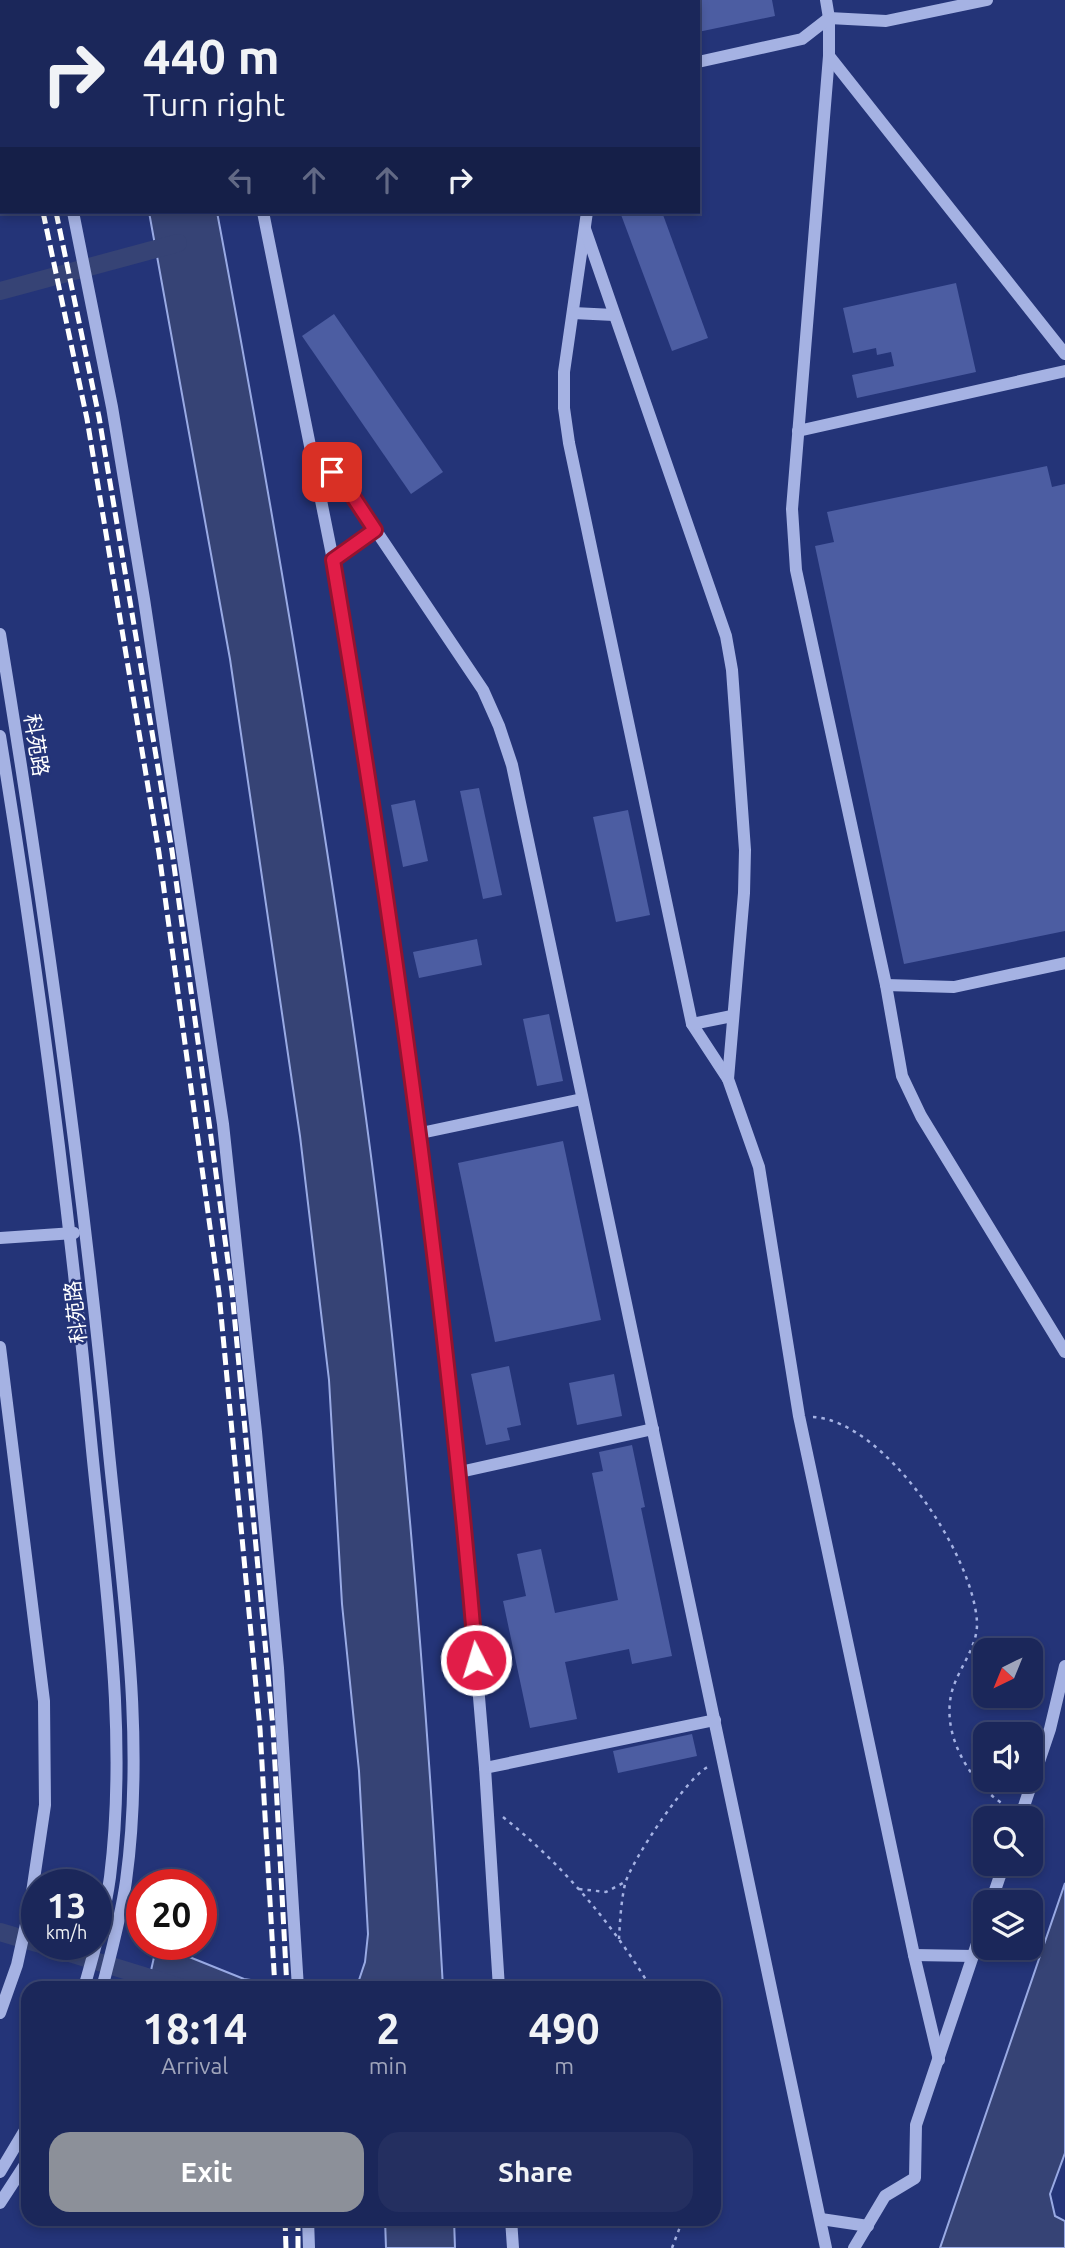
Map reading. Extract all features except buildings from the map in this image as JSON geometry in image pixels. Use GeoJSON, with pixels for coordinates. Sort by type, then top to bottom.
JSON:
{"type":"FeatureCollection","features":[{"type":"Feature","properties":{"kind":"street"},"geometry":{"type":"LineString","coordinates":[[826,0],[830,18],[829,56],[792,509],[796,570],[886,985],[902,1076],[910,1097],[1065,1352]]}},
{"type":"Feature","properties":{"kind":"street"},"geometry":{"type":"LineString","coordinates":[[700,62],[802,39],[830,18],[886,21],[987,0]]}},
{"type":"Feature","properties":{"kind":"street"},"geometry":{"type":"LineString","coordinates":[[829,56],[1065,354]]}},
{"type":"Feature","properties":{"kind":"street"},"geometry":{"type":"LineString","coordinates":[[263,214],[333,560],[374,808],[421,1133],[460,1472],[485,1768],[499,1981]]}},
{"type":"Feature","properties":{"kind":"street"},"geometry":{"type":"LineString","coordinates":[[587,214],[564,372],[564,408],[569,443],[692,1024],[728,1079],[759,1167],[799,1416],[914,1955],[939,2060]]}},
{"type":"Feature","properties":{"kind":"street"},"geometry":{"type":"LineString","coordinates":[[74,216],[144,599],[223,1124],[278,1668],[298,1981]]}},
{"type":"Feature","properties":{"kind":"street"},"geometry":{"type":"LineString","coordinates":[[585,229],[716,604],[732,670],[744,850],[744,893],[728,1079]]}},
{"type":"Feature","properties":{"kind":"street"},"geometry":{"type":"LineString","coordinates":[[573,313],[614,315]]}},
{"type":"Feature","properties":{"kind":"street"},"geometry":{"type":"LineString","coordinates":[[798,430],[1065,371]]}},
{"type":"Feature","properties":{"kind":"street"},"geometry":{"type":"LineString","coordinates":[[314,459],[346,486],[483,690],[512,765],[826,2248]]}},
{"type":"Feature","properties":{"kind":"street"},"geometry":{"type":"LineString","coordinates":[[333,560],[375,530]]}},
{"type":"Feature","properties":{"kind":"street","name":"科苑路"},"geometry":{"type":"LineString","coordinates":[[0,634],[60,1029],[96,1320],[132,1704],[132,1796],[126,1880],[104,1981]]}},
{"type":"Feature","properties":{"kind":"street","name":"科苑路"},"geometry":{"type":"LineString","coordinates":[[0,736],[44,1031],[81,1335],[116,1705],[116,1795],[111,1869]]}},
{"type":"Feature","properties":{"kind":"street"},"geometry":{"type":"LineString","coordinates":[[886,985],[954,987],[1065,963]]}},
{"type":"Feature","properties":{"kind":"street"},"geometry":{"type":"LineString","coordinates":[[692,1024],[733,1016]]}},
{"type":"Feature","properties":{"kind":"street"},"geometry":{"type":"LineString","coordinates":[[421,1133],[582,1098]]}},
{"type":"Feature","properties":{"kind":"street"},"geometry":{"type":"LineString","coordinates":[[0,1238],[85,1231]]}},
{"type":"Feature","properties":{"kind":"street"},"geometry":{"type":"LineString","coordinates":[[0,1347],[44,1701],[45,1805],[30,1906],[17,1965],[0,2012]]}},
{"type":"Feature","properties":{"kind":"street"},"geometry":{"type":"LineString","coordinates":[[460,1472],[653,1429]]}},
{"type":"Feature","properties":{"kind":"street"},"geometry":{"type":"LineString","coordinates":[[1023,1806],[1050,1729],[1065,1666]]}},
{"type":"Feature","properties":{"kind":"street"},"geometry":{"type":"LineString","coordinates":[[485,1768],[715,1720]]}},
{"type":"Feature","properties":{"kind":"street"},"geometry":{"type":"LineString","coordinates":[[854,2248],[885,2196],[915,2178],[916,2125],[973,1956],[914,1955]]}},
{"type":"Feature","properties":{"kind":"street","name":"科苑路"},"geometry":{"type":"LineString","coordinates":[[87,1981],[92,1960]]}},
{"type":"Feature","properties":{"kind":"street"},"geometry":{"type":"LineString","coordinates":[[0,2172],[21,2137]]}},
{"type":"Feature","properties":{"kind":"street"},"geometry":{"type":"LineString","coordinates":[[0,2203],[21,2171]]}},
{"type":"Feature","properties":{"kind":"street"},"geometry":{"type":"LineString","coordinates":[[821,2219],[868,2226]]}},
{"type":"Feature","properties":{"kind":"street"},"geometry":{"type":"LineString","coordinates":[[308,2226],[309,2248]]}},
{"type":"Feature","properties":{"kind":"street"},"geometry":{"type":"LineString","coordinates":[[512,2226],[513,2248]]}},
{"type":"Feature","properties":{"kind":"path"},"geometry":{"type":"LineString","coordinates":[[799,1416],[839,1423],[863,1438],[905,1478],[945,1529],[962,1565],[975,1604],[977,1625],[973,1645],[952,1693],[950,1710],[953,1729],[961,1758],[971,1775],[982,1788],[1005,1806]]}},
{"type":"Feature","properties":{"kind":"path"},"geometry":{"type":"LineString","coordinates":[[619,1939],[625,1882],[665,1815],[692,1777],[705,1767],[724,1762]]}},
{"type":"Feature","properties":{"kind":"path"},"geometry":{"type":"LineString","coordinates":[[487,1804],[536,1846],[578,1889],[619,1939],[646,1981]]}},
{"type":"Feature","properties":{"kind":"path"},"geometry":{"type":"LineString","coordinates":[[578,1889],[606,1892],[625,1882]]}},
{"type":"Feature","properties":{"kind":"path"},"geometry":{"type":"LineString","coordinates":[[672,2248],[680,2226]]}},
{"type":"Feature","properties":{"kind":"water"},"geometry":{"type":"Polygon","coordinates":[[[149,214],[217,214],[302,691],[351,1011],[386,1279],[419,1633],[443,1981],[359,1981],[365,1962],[368,1934],[359,1771],[342,1604],[329,1380],[300,1136],[230,659],[149,214]]]}},
{"type":"Feature","properties":{"kind":"water"},"geometry":{"type":"Polygon","coordinates":[[[1065,1883],[1065,2153],[1050,2194],[1055,2216],[1065,2221],[1065,2248],[940,2248],[1039,1960],[1043,1960],[1043,1947],[1065,1883]]]}},
{"type":"Feature","properties":{"kind":"water"},"geometry":{"type":"Polygon","coordinates":[[[153,1960],[197,1960],[244,1979],[259,1981],[149,1981],[153,1960]]]}},
{"type":"Feature","properties":{"kind":"water"},"geometry":{"type":"Polygon","coordinates":[[[385,2226],[454,2226],[455,2248],[386,2248],[385,2226]]]}},
{"type":"Feature","properties":{"kind":"waterway"},"geometry":{"type":"LineString","coordinates":[[0,291],[178,243]]}},
{"type":"Feature","properties":{"kind":"waterway"},"geometry":{"type":"LineString","coordinates":[[0,1932],[21,1938]]}},
{"type":"Feature","properties":{"kind":"waterway"},"geometry":{"type":"LineString","coordinates":[[92,1960],[160,1981]]}},
{"type":"Feature","properties":{"kind":"railway"},"geometry":{"type":"LineString","coordinates":[[43,214],[87,419],[159,853],[219,1293],[260,1729],[275,1981]]}},
{"type":"Feature","properties":{"kind":"railway"},"geometry":{"type":"LineString","coordinates":[[56,214],[99,417],[172,851],[232,1291],[273,1728],[287,1981]]}},
{"type":"Feature","properties":{"kind":"railway"},"geometry":{"type":"LineString","coordinates":[[285,2226],[286,2248]]}},
{"type":"Feature","properties":{"kind":"railway"},"geometry":{"type":"LineString","coordinates":[[298,2226],[298,2248]]}},
{"type":"Feature","properties":{"kind":"route"},"geometry":{"type":"LineString","coordinates":[[332,472],[346,486],[375,530],[333,560],[374,808],[421,1133],[460,1472],[476,1660]]}}]}
